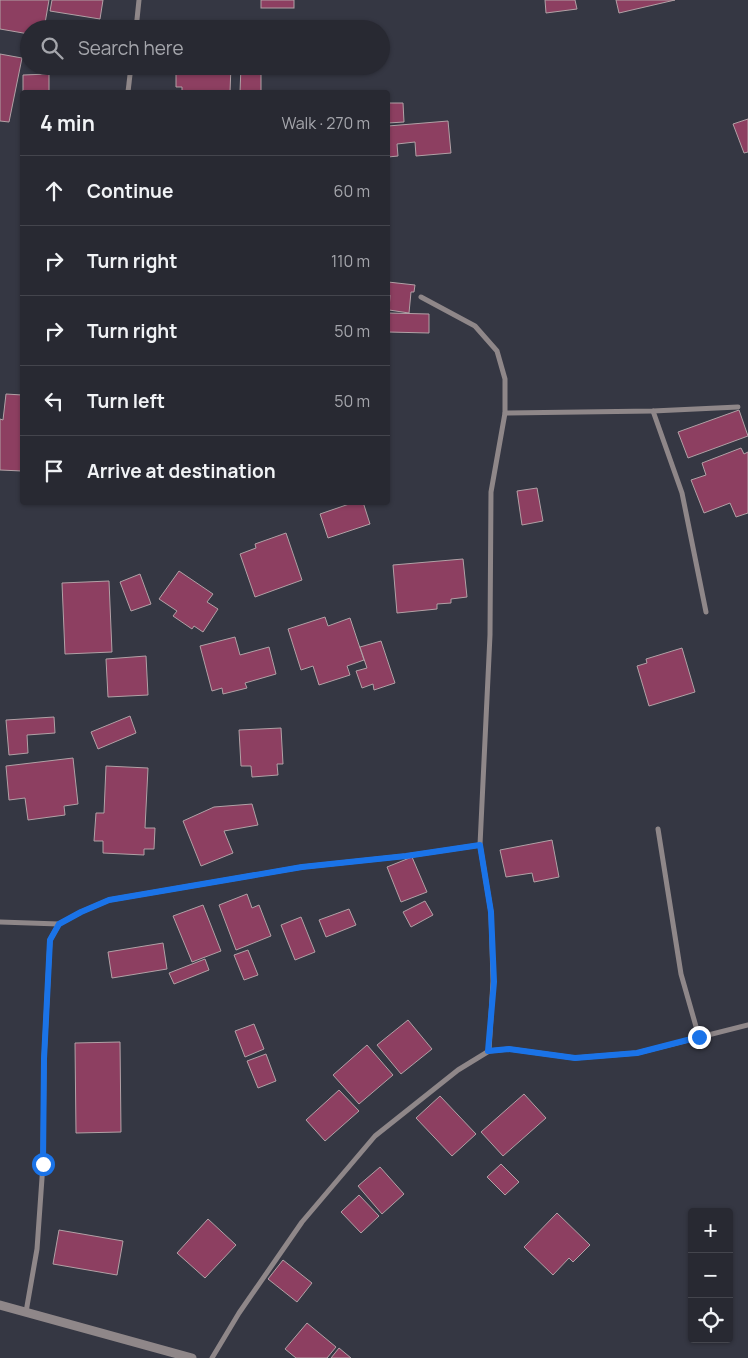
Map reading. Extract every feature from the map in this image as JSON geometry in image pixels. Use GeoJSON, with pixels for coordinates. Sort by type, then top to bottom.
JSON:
{"type":"FeatureCollection","features":[{"type":"Feature","properties":{"kind":"street"},"geometry":{"type":"LineString","coordinates":[[137,20],[139,0]]}},
{"type":"Feature","properties":{"kind":"street"},"geometry":{"type":"LineString","coordinates":[[128,90],[130,75]]}},
{"type":"Feature","properties":{"kind":"street"},"geometry":{"type":"LineString","coordinates":[[421,297],[475,326],[497,351],[505,379],[506,413],[491,492],[490,635],[480,845],[491,912],[494,982],[488,1051]]}},
{"type":"Feature","properties":{"kind":"street"},"geometry":{"type":"LineString","coordinates":[[506,413],[653,411],[738,407]]}},
{"type":"Feature","properties":{"kind":"street"},"geometry":{"type":"LineString","coordinates":[[653,411],[682,493],[706,612]]}},
{"type":"Feature","properties":{"kind":"street"},"geometry":{"type":"LineString","coordinates":[[658,829],[681,974],[699,1037]]}},
{"type":"Feature","properties":{"kind":"street"},"geometry":{"type":"LineString","coordinates":[[0,922],[59,924],[109,900],[302,867],[406,856],[480,845]]}},
{"type":"Feature","properties":{"kind":"street"},"geometry":{"type":"LineString","coordinates":[[26,1313],[37,1250],[43,1164],[44,1059],[50,940],[59,924]]}},
{"type":"Feature","properties":{"kind":"street"},"geometry":{"type":"LineString","coordinates":[[212,1358],[239,1313],[302,1222],[375,1136],[458,1070],[488,1051],[509,1049],[575,1058],[637,1053],[748,1025]]}},
{"type":"Feature","properties":{"kind":"street"},"geometry":{"type":"LineString","coordinates":[[0,1305],[192,1358]]}},
{"type":"Feature","properties":{"kind":"building"},"geometry":{"type":"Polygon","coordinates":[[[0,0],[49,0],[46,20],[20,20],[20,32],[0,29],[0,0]]]}},
{"type":"Feature","properties":{"kind":"building"},"geometry":{"type":"Polygon","coordinates":[[[52,0],[103,0],[100,19],[50,11],[52,0]]]}},
{"type":"Feature","properties":{"kind":"building"},"geometry":{"type":"Polygon","coordinates":[[[261,0],[294,0],[294,8],[261,8],[261,0]]]}},
{"type":"Feature","properties":{"kind":"building"},"geometry":{"type":"Polygon","coordinates":[[[545,0],[575,0],[577,9],[546,13],[545,0]]]}},
{"type":"Feature","properties":{"kind":"building"},"geometry":{"type":"Polygon","coordinates":[[[616,0],[675,0],[619,13],[616,0]]]}},
{"type":"Feature","properties":{"kind":"building"},"geometry":{"type":"Polygon","coordinates":[[[0,54],[20,58],[20,68],[9,122],[0,121],[0,54]]]}},
{"type":"Feature","properties":{"kind":"building"},"geometry":{"type":"Polygon","coordinates":[[[23,75],[49,75],[49,90],[23,90],[23,75]]]}},
{"type":"Feature","properties":{"kind":"building"},"geometry":{"type":"Polygon","coordinates":[[[176,75],[231,75],[230,90],[182,90],[182,87],[176,87],[176,75]]]}},
{"type":"Feature","properties":{"kind":"building"},"geometry":{"type":"Polygon","coordinates":[[[241,75],[261,75],[261,90],[240,90],[241,75]]]}},
{"type":"Feature","properties":{"kind":"building"},"geometry":{"type":"Polygon","coordinates":[[[390,103],[403,103],[404,122],[390,123],[390,103]]]}},
{"type":"Feature","properties":{"kind":"building"},"geometry":{"type":"Polygon","coordinates":[[[748,119],[748,152],[744,153],[733,124],[748,119]]]}},
{"type":"Feature","properties":{"kind":"building"},"geometry":{"type":"Polygon","coordinates":[[[448,121],[451,153],[416,156],[415,142],[397,144],[398,156],[390,157],[390,126],[448,121]]]}},
{"type":"Feature","properties":{"kind":"building"},"geometry":{"type":"Polygon","coordinates":[[[390,282],[415,285],[414,292],[411,292],[409,313],[390,310],[390,282]]]}},
{"type":"Feature","properties":{"kind":"building"},"geometry":{"type":"Polygon","coordinates":[[[390,313],[429,314],[429,333],[390,332],[390,313]]]}},
{"type":"Feature","properties":{"kind":"building"},"geometry":{"type":"Polygon","coordinates":[[[6,394],[20,395],[20,471],[0,470],[0,419],[3,420],[6,394]]]}},
{"type":"Feature","properties":{"kind":"building"},"geometry":{"type":"Polygon","coordinates":[[[739,410],[748,436],[688,458],[678,432],[739,410]]]}},
{"type":"Feature","properties":{"kind":"building"},"geometry":{"type":"Polygon","coordinates":[[[741,448],[744,454],[748,452],[748,513],[736,517],[730,503],[704,513],[691,480],[706,475],[702,463],[741,448]]]}},
{"type":"Feature","properties":{"kind":"building"},"geometry":{"type":"Polygon","coordinates":[[[537,488],[543,521],[522,525],[517,491],[537,488]]]}},
{"type":"Feature","properties":{"kind":"building"},"geometry":{"type":"Polygon","coordinates":[[[346,505],[364,505],[370,524],[328,538],[320,514],[346,505]]]}},
{"type":"Feature","properties":{"kind":"building"},"geometry":{"type":"Polygon","coordinates":[[[286,533],[302,580],[255,597],[240,554],[256,548],[255,544],[286,533]]]}},
{"type":"Feature","properties":{"kind":"building"},"geometry":{"type":"Polygon","coordinates":[[[463,559],[467,597],[451,599],[451,603],[437,604],[437,609],[397,613],[393,565],[463,559]]]}},
{"type":"Feature","properties":{"kind":"building"},"geometry":{"type":"Polygon","coordinates":[[[179,571],[213,594],[207,602],[218,609],[203,632],[194,626],[192,629],[173,616],[177,611],[159,599],[179,571]]]}},
{"type":"Feature","properties":{"kind":"building"},"geometry":{"type":"Polygon","coordinates":[[[140,574],[151,604],[131,611],[120,582],[140,574]]]}},
{"type":"Feature","properties":{"kind":"building"},"geometry":{"type":"Polygon","coordinates":[[[109,581],[112,652],[65,654],[62,583],[109,581]]]}},
{"type":"Feature","properties":{"kind":"building"},"geometry":{"type":"Polygon","coordinates":[[[325,617],[328,626],[350,618],[364,660],[347,666],[350,675],[319,685],[313,666],[301,670],[288,629],[325,617]]]}},
{"type":"Feature","properties":{"kind":"building"},"geometry":{"type":"Polygon","coordinates":[[[235,637],[240,655],[269,647],[276,674],[245,683],[247,688],[223,694],[222,688],[212,691],[200,646],[235,637]]]}},
{"type":"Feature","properties":{"kind":"building"},"geometry":{"type":"Polygon","coordinates":[[[381,641],[395,683],[374,690],[373,684],[362,688],[356,671],[367,668],[360,647],[381,641]]]}},
{"type":"Feature","properties":{"kind":"building"},"geometry":{"type":"Polygon","coordinates":[[[682,648],[695,692],[649,706],[637,666],[647,663],[646,659],[682,648]]]}},
{"type":"Feature","properties":{"kind":"building"},"geometry":{"type":"Polygon","coordinates":[[[146,656],[148,695],[108,697],[106,659],[146,656]]]}},
{"type":"Feature","properties":{"kind":"building"},"geometry":{"type":"Polygon","coordinates":[[[130,716],[136,733],[98,749],[91,732],[130,716]]]}},
{"type":"Feature","properties":{"kind":"building"},"geometry":{"type":"Polygon","coordinates":[[[54,717],[55,733],[27,735],[28,753],[9,755],[6,720],[54,717]]]}},
{"type":"Feature","properties":{"kind":"building"},"geometry":{"type":"Polygon","coordinates":[[[281,728],[283,764],[277,764],[278,775],[252,777],[251,766],[241,766],[239,730],[281,728]]]}},
{"type":"Feature","properties":{"kind":"building"},"geometry":{"type":"Polygon","coordinates":[[[73,758],[78,804],[64,806],[65,815],[28,820],[25,798],[9,800],[6,766],[73,758]]]}},
{"type":"Feature","properties":{"kind":"building"},"geometry":{"type":"Polygon","coordinates":[[[106,766],[148,768],[145,828],[155,828],[154,849],[144,849],[144,855],[103,853],[103,841],[94,841],[96,813],[104,813],[106,766]]]}},
{"type":"Feature","properties":{"kind":"building"},"geometry":{"type":"Polygon","coordinates":[[[252,804],[258,825],[224,831],[233,853],[201,866],[183,821],[214,807],[252,804]]]}},
{"type":"Feature","properties":{"kind":"building"},"geometry":{"type":"Polygon","coordinates":[[[552,840],[559,877],[534,882],[532,873],[506,877],[500,850],[552,840]]]}},
{"type":"Feature","properties":{"kind":"building"},"geometry":{"type":"Polygon","coordinates":[[[412,857],[427,892],[401,902],[387,867],[412,857]]]}},
{"type":"Feature","properties":{"kind":"building"},"geometry":{"type":"Polygon","coordinates":[[[247,894],[252,908],[259,905],[271,936],[236,950],[219,905],[247,894]]]}},
{"type":"Feature","properties":{"kind":"building"},"geometry":{"type":"Polygon","coordinates":[[[425,901],[433,915],[411,927],[403,912],[425,901]]]}},
{"type":"Feature","properties":{"kind":"building"},"geometry":{"type":"Polygon","coordinates":[[[203,905],[221,951],[192,962],[173,916],[203,905]]]}},
{"type":"Feature","properties":{"kind":"building"},"geometry":{"type":"Polygon","coordinates":[[[349,909],[356,925],[326,937],[319,920],[349,909]]]}},
{"type":"Feature","properties":{"kind":"building"},"geometry":{"type":"Polygon","coordinates":[[[301,917],[315,952],[295,960],[281,925],[301,917]]]}},
{"type":"Feature","properties":{"kind":"building"},"geometry":{"type":"Polygon","coordinates":[[[163,943],[167,969],[112,978],[108,952],[163,943]]]}},
{"type":"Feature","properties":{"kind":"building"},"geometry":{"type":"Polygon","coordinates":[[[248,950],[258,975],[244,980],[234,955],[248,950]]]}},
{"type":"Feature","properties":{"kind":"building"},"geometry":{"type":"Polygon","coordinates":[[[205,959],[209,970],[174,984],[169,973],[205,959]]]}},
{"type":"Feature","properties":{"kind":"building"},"geometry":{"type":"Polygon","coordinates":[[[408,1020],[432,1049],[401,1074],[377,1045],[408,1020]]]}},
{"type":"Feature","properties":{"kind":"building"},"geometry":{"type":"Polygon","coordinates":[[[254,1024],[264,1049],[245,1057],[235,1031],[254,1024]]]}},
{"type":"Feature","properties":{"kind":"building"},"geometry":{"type":"Polygon","coordinates":[[[120,1042],[121,1132],[76,1133],[75,1043],[120,1042]]]}},
{"type":"Feature","properties":{"kind":"building"},"geometry":{"type":"Polygon","coordinates":[[[367,1045],[393,1075],[359,1104],[333,1075],[367,1045]]]}},
{"type":"Feature","properties":{"kind":"building"},"geometry":{"type":"Polygon","coordinates":[[[266,1054],[276,1081],[258,1088],[247,1061],[266,1054]]]}},
{"type":"Feature","properties":{"kind":"building"},"geometry":{"type":"Polygon","coordinates":[[[339,1090],[359,1111],[325,1141],[306,1120],[339,1090]]]}},
{"type":"Feature","properties":{"kind":"building"},"geometry":{"type":"Polygon","coordinates":[[[524,1094],[546,1118],[503,1156],[481,1132],[524,1094]]]}},
{"type":"Feature","properties":{"kind":"building"},"geometry":{"type":"Polygon","coordinates":[[[440,1096],[476,1134],[452,1156],[416,1118],[440,1096]]]}},
{"type":"Feature","properties":{"kind":"building"},"geometry":{"type":"Polygon","coordinates":[[[501,1164],[519,1182],[505,1195],[487,1177],[501,1164]]]}},
{"type":"Feature","properties":{"kind":"building"},"geometry":{"type":"Polygon","coordinates":[[[380,1167],[404,1194],[382,1214],[358,1186],[380,1167]]]}},
{"type":"Feature","properties":{"kind":"building"},"geometry":{"type":"Polygon","coordinates":[[[359,1195],[379,1216],[361,1233],[341,1212],[359,1195]]]}},
{"type":"Feature","properties":{"kind":"building"},"geometry":{"type":"Polygon","coordinates":[[[557,1213],[590,1245],[573,1262],[569,1258],[553,1275],[524,1247],[557,1213]]]}},
{"type":"Feature","properties":{"kind":"building"},"geometry":{"type":"Polygon","coordinates":[[[208,1219],[236,1245],[205,1278],[177,1253],[208,1219]]]}},
{"type":"Feature","properties":{"kind":"building"},"geometry":{"type":"Polygon","coordinates":[[[59,1230],[123,1241],[117,1275],[53,1264],[59,1230]]]}},
{"type":"Feature","properties":{"kind":"building"},"geometry":{"type":"Polygon","coordinates":[[[283,1260],[312,1283],[297,1302],[268,1279],[283,1260]]]}},
{"type":"Feature","properties":{"kind":"building"},"geometry":{"type":"Polygon","coordinates":[[[307,1323],[336,1347],[327,1358],[296,1358],[285,1349],[307,1323]]]}},
{"type":"Feature","properties":{"kind":"building"},"geometry":{"type":"Polygon","coordinates":[[[339,1348],[351,1358],[331,1358],[339,1348]]]}},
{"type":"Feature","properties":{"kind":"route"},"geometry":{"type":"LineString","coordinates":[[43,1164],[44,1059],[50,940],[59,924],[109,900],[302,867],[406,856],[480,845],[491,912],[494,982],[488,1051],[509,1049],[575,1058],[637,1053],[699,1037]]}}]}
